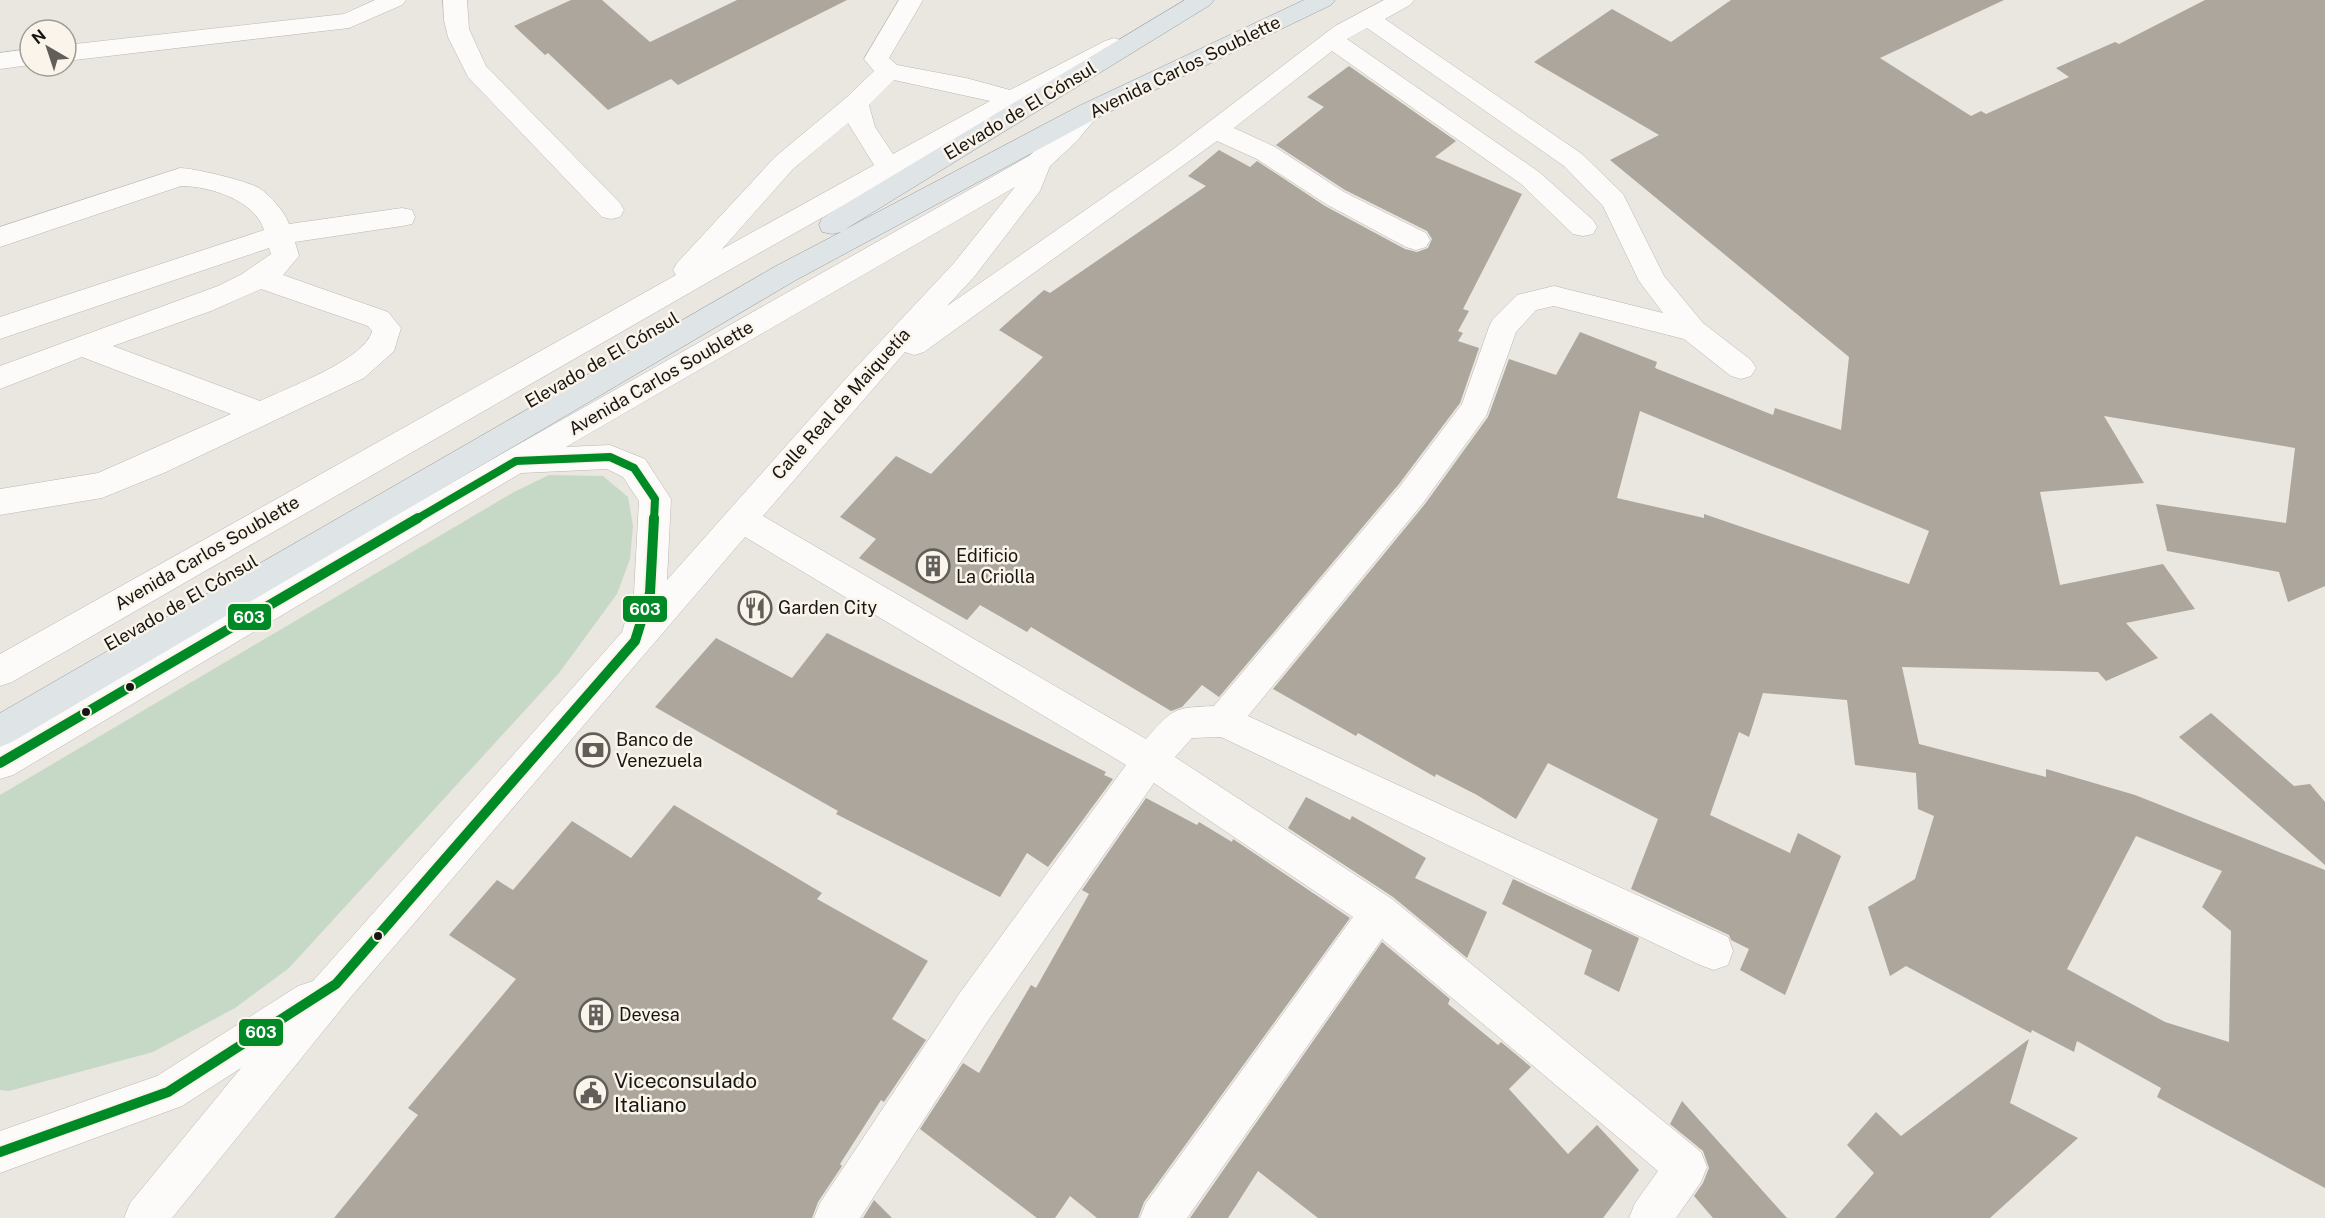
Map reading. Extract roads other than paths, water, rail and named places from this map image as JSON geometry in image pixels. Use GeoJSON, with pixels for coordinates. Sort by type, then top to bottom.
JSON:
{"type":"FeatureCollection","features":[{"type":"Feature","properties":{"kind":"main road","name":"Avenida Carlos Soublette"},"geometry":{"type":"LineString","coordinates":[[1088,112],[1323,0]]}},
{"type":"Feature","properties":{"kind":"main road","name":"Elevado de El Cónsul"},"geometry":{"type":"LineString","coordinates":[[0,707],[767,265],[1200,1]]}},
{"type":"Feature","properties":{"kind":"main road","name":"Elevado de El Cónsul"},"geometry":{"type":"LineString","coordinates":[[0,731],[786,273],[1088,112]]}},
{"type":"Feature","properties":{"kind":"street"},"geometry":{"type":"LineString","coordinates":[[78,52],[349,21],[394,0]]}},
{"type":"Feature","properties":{"kind":"street"},"geometry":{"type":"LineString","coordinates":[[455,0],[454,16],[457,32],[465,52],[477,71],[611,210]]}},
{"type":"Feature","properties":{"kind":"street"},"geometry":{"type":"LineString","coordinates":[[667,292],[784,163],[856,103],[882,65],[911,0]]}},
{"type":"Feature","properties":{"kind":"street"},"geometry":{"type":"LineString","coordinates":[[859,383],[1215,130],[1332,40],[1402,0]]}},
{"type":"Feature","properties":{"kind":"street","name":"Avenida Carlos Soublette"},"geometry":{"type":"LineString","coordinates":[[0,671],[889,168],[1013,99],[1200,1]]}},
{"type":"Feature","properties":{"kind":"street"},"geometry":{"type":"LineString","coordinates":[[1368,18],[1573,160],[1614,201],[1653,281],[1694,331],[1741,368]]}},
{"type":"Feature","properties":{"kind":"street"},"geometry":{"type":"LineString","coordinates":[[1332,40],[1530,178],[1583,227]]}},
{"type":"Feature","properties":{"kind":"street"},"geometry":{"type":"LineString","coordinates":[[0,61],[18,59]]}},
{"type":"Feature","properties":{"kind":"street"},"geometry":{"type":"LineString","coordinates":[[882,65],[1013,99]]}},
{"type":"Feature","properties":{"kind":"street"},"geometry":{"type":"LineString","coordinates":[[856,103],[862,128],[889,168]]}},
{"type":"Feature","properties":{"kind":"street","name":"Avenida Carlos Soublette"},"geometry":{"type":"LineString","coordinates":[[0,763],[516,461],[1038,162],[1068,136],[1088,112]]}},
{"type":"Feature","properties":{"kind":"street"},"geometry":{"type":"LineString","coordinates":[[1215,130],[1266,153],[1335,198],[1416,240]]}},
{"type":"Feature","properties":{"kind":"street","name":"Calle Real de Maiquetía"},"geometry":{"type":"LineString","coordinates":[[145,1218],[336,984],[740,518],[859,383],[964,270],[1031,185],[1038,162]]}},
{"type":"Feature","properties":{"kind":"street"},"geometry":{"type":"LineString","coordinates":[[0,237],[160,183],[194,177],[249,194],[274,219],[285,256],[278,266],[261,278],[220,296],[0,378]]}},
{"type":"Feature","properties":{"kind":"street"},"geometry":{"type":"LineString","coordinates":[[0,328],[279,235],[402,216]]}},
{"type":"Feature","properties":{"kind":"street"},"geometry":{"type":"LineString","coordinates":[[0,502],[102,485],[354,370],[384,343],[387,328],[378,319],[261,278]]}},
{"type":"Feature","properties":{"kind":"street"},"geometry":{"type":"LineString","coordinates":[[1223,721],[1412,494],[1475,408],[1503,327],[1527,302],[1554,296],[1694,331]]}},
{"type":"Feature","properties":{"kind":"street"},"geometry":{"type":"LineString","coordinates":[[0,340],[41,316]]}},
{"type":"Feature","properties":{"kind":"street"},"geometry":{"type":"LineString","coordinates":[[82,346],[261,413]]}},
{"type":"Feature","properties":{"kind":"street","name":"Calle Real de Maiquetía"},"geometry":{"type":"LineString","coordinates":[[516,461],[610,457],[634,468],[655,499],[650,593],[635,641]]}},
{"type":"Feature","properties":{"kind":"street"},"geometry":{"type":"LineString","coordinates":[[740,518],[1150,760],[1379,912],[1686,1167],[1650,1218]]}},
{"type":"Feature","properties":{"kind":"street"},"geometry":{"type":"LineString","coordinates":[[835,1218],[973,1008],[1150,760],[1183,723],[1223,721],[1714,951]]}},
{"type":"Feature","properties":{"kind":"street"},"geometry":{"type":"LineString","coordinates":[[1161,1218],[1379,912]]}},
{"type":"Feature","properties":{"kind":"street"},"geometry":{"type":"LineString","coordinates":[[0,1152],[168,1092],[336,984]]}},
{"type":"Feature","properties":{"kind":"place","name":"Edificio La Criolla"},"geometry":{"type":"Point","coordinates":[933,566]}},
{"type":"Feature","properties":{"kind":"place","name":"Garden City"},"geometry":{"type":"Point","coordinates":[755,608]}},
{"type":"Feature","properties":{"kind":"place","name":"Banco de Venezuela"},"geometry":{"type":"Point","coordinates":[593,750]}},
{"type":"Feature","properties":{"kind":"place","name":"Devesa"},"geometry":{"type":"Point","coordinates":[596,1015]}},
{"type":"Feature","properties":{"kind":"place","name":"Viceconsulado Italiano"},"geometry":{"type":"Point","coordinates":[591,1093]}}]}
